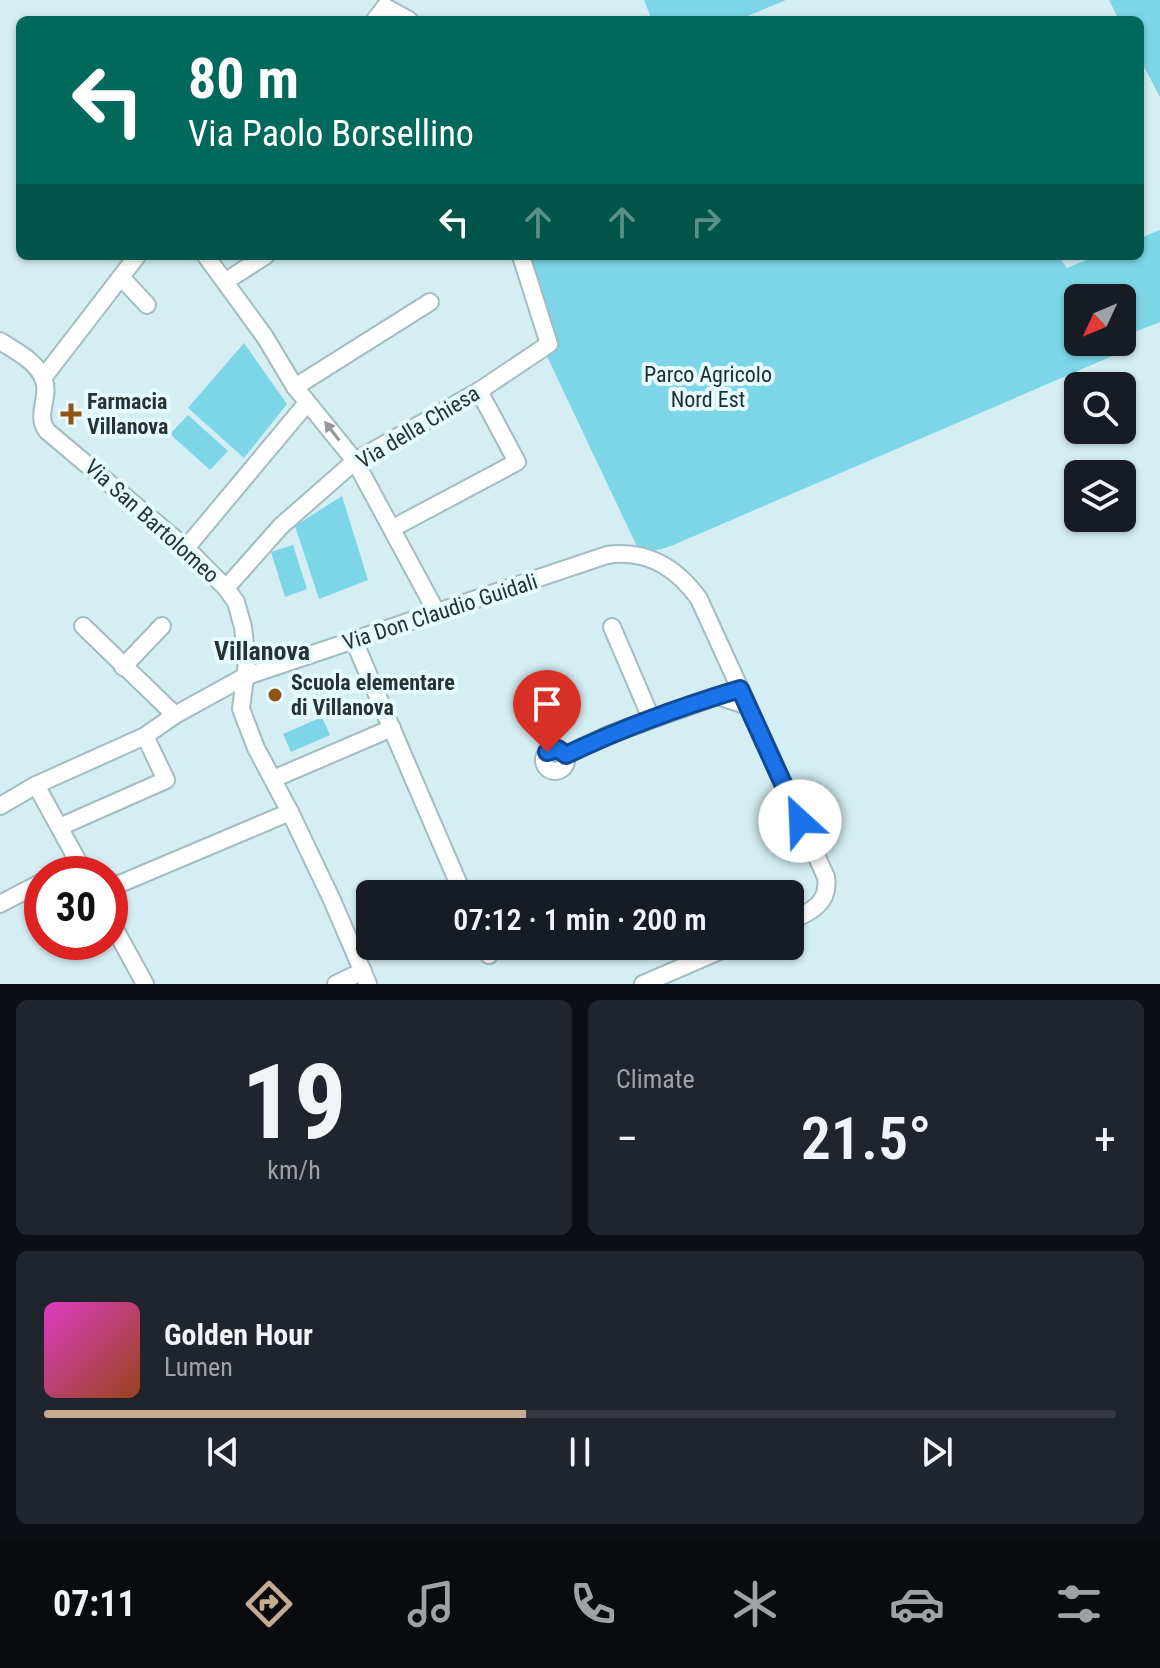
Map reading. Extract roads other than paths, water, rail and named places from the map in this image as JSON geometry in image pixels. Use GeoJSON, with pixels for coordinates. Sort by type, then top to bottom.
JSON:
{"type":"FeatureCollection","features":[{"type":"Feature","properties":{"kind":"street"},"geometry":{"type":"LineString","coordinates":[[0,341],[29,360],[43,378],[134,260]]}},
{"type":"Feature","properties":{"kind":"street"},"geometry":{"type":"LineString","coordinates":[[209,260],[265,337],[295,387],[355,461],[437,613]]}},
{"type":"Feature","properties":{"kind":"street"},"geometry":{"type":"LineString","coordinates":[[226,281],[259,260]]}},
{"type":"Feature","properties":{"kind":"street","name":"Via della Chiesa"},"geometry":{"type":"LineString","coordinates":[[226,588],[281,526],[355,461],[479,391],[549,344],[522,260]]}},
{"type":"Feature","properties":{"kind":"street"},"geometry":{"type":"LineString","coordinates":[[121,277],[147,305]]}},
{"type":"Feature","properties":{"kind":"street"},"geometry":{"type":"LineString","coordinates":[[295,387],[430,302]]}},
{"type":"Feature","properties":{"kind":"street","name":"Via San Bartolomeo"},"geometry":{"type":"LineString","coordinates":[[43,378],[42,420],[45,428],[186,548],[236,602],[247,662],[241,709],[365,977]]}},
{"type":"Feature","properties":{"kind":"street"},"geometry":{"type":"LineString","coordinates":[[393,528],[517,462],[479,391]]}},
{"type":"Feature","properties":{"kind":"street"},"geometry":{"type":"LineString","coordinates":[[186,548],[307,403]]}},
{"type":"Feature","properties":{"kind":"street","name":"Via Don Claudio Guidali"},"geometry":{"type":"LineString","coordinates":[[0,806],[36,785],[145,736],[175,715],[244,677],[607,555],[636,554],[668,567],[686,581],[699,599],[740,689]]}},
{"type":"Feature","properties":{"kind":"street"},"geometry":{"type":"LineString","coordinates":[[83,626],[175,715]]}},
{"type":"Feature","properties":{"kind":"street"},"geometry":{"type":"LineString","coordinates":[[123,667],[162,626]]}},
{"type":"Feature","properties":{"kind":"street"},"geometry":{"type":"LineString","coordinates":[[612,627],[651,718]]}},
{"type":"Feature","properties":{"kind":"street"},"geometry":{"type":"LineString","coordinates":[[354,641],[457,880]]}},
{"type":"Feature","properties":{"kind":"street"},"geometry":{"type":"LineString","coordinates":[[566,755],[651,718],[740,689],[826,877],[826,893],[819,905],[804,915]]}},
{"type":"Feature","properties":{"kind":"street"},"geometry":{"type":"LineString","coordinates":[[717,696],[748,706]]}},
{"type":"Feature","properties":{"kind":"street"},"geometry":{"type":"LineString","coordinates":[[273,779],[392,728]]}},
{"type":"Feature","properties":{"kind":"street"},"geometry":{"type":"LineString","coordinates":[[64,825],[166,780],[145,736]]}},
{"type":"Feature","properties":{"kind":"street"},"geometry":{"type":"LineString","coordinates":[[36,785],[75,856]]}},
{"type":"Feature","properties":{"kind":"street"},"geometry":{"type":"LineString","coordinates":[[128,880],[290,812]]}},
{"type":"Feature","properties":{"kind":"street"},"geometry":{"type":"LineString","coordinates":[[0,904],[24,891]]}},
{"type":"Feature","properties":{"kind":"street"},"geometry":{"type":"LineString","coordinates":[[128,953],[145,984]]}},
{"type":"Feature","properties":{"kind":"street"},"geometry":{"type":"LineString","coordinates":[[643,984],[699,960]]}},
{"type":"Feature","properties":{"kind":"street"},"geometry":{"type":"LineString","coordinates":[[336,984],[365,977]]}},
{"type":"Feature","properties":{"kind":"place","name":"Farmacia Villanova"},"geometry":{"type":"Point","coordinates":[71,414]}},
{"type":"Feature","properties":{"kind":"place","name":"Scuola elementare di Villanova"},"geometry":{"type":"Point","coordinates":[275,695]}},
{"type":"Feature","properties":{"kind":"district","name":"Villanova"},"geometry":{"type":"Point","coordinates":[262,651]}},
{"type":"Feature","properties":{"kind":"park label","name":"Parco Agricolo Nord Est"},"geometry":{"type":"Point","coordinates":[708,386]}}]}
